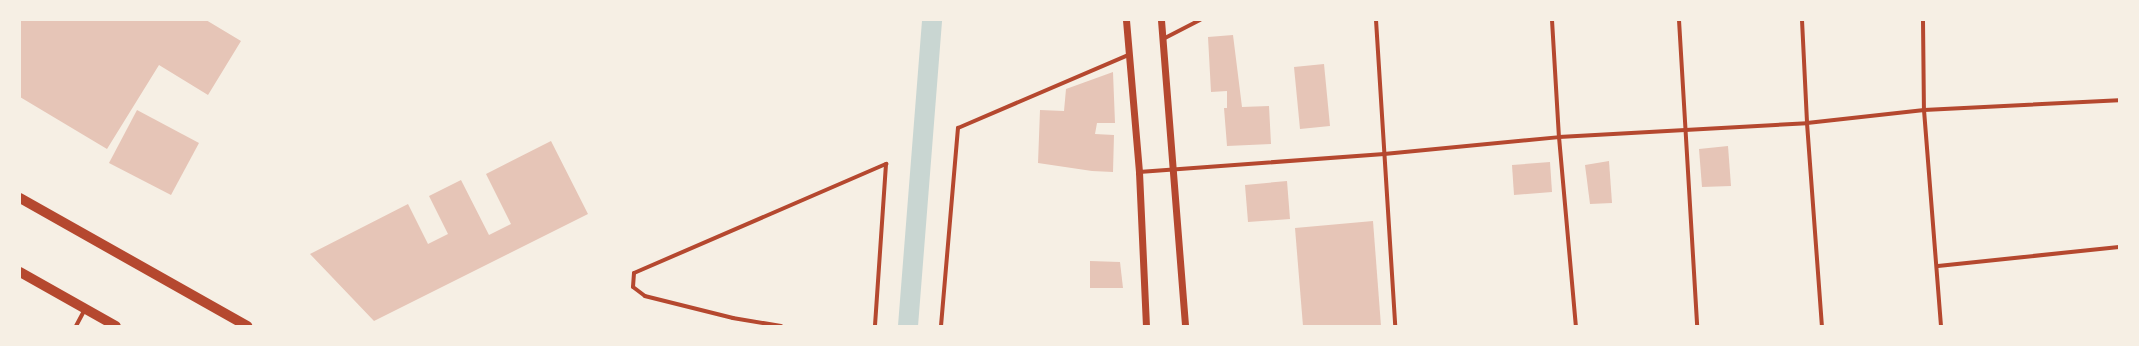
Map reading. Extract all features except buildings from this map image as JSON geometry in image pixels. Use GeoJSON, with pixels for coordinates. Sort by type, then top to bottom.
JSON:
{"type":"FeatureCollection","features":[{"type":"Feature","properties":{"kind":"main road"},"geometry":{"type":"LineString","coordinates":[[20,198],[247,326]]}},
{"type":"Feature","properties":{"kind":"main road"},"geometry":{"type":"LineString","coordinates":[[20,272],[116,326]]}},
{"type":"Feature","properties":{"kind":"street"},"geometry":{"type":"LineString","coordinates":[[1126,20],[1138,172],[1146,326]]}},
{"type":"Feature","properties":{"kind":"street"},"geometry":{"type":"LineString","coordinates":[[1161,20],[1185,326]]}},
{"type":"Feature","properties":{"kind":"street"},"geometry":{"type":"LineString","coordinates":[[1163,39],[1200,20]]}},
{"type":"Feature","properties":{"kind":"street"},"geometry":{"type":"LineString","coordinates":[[1376,20],[1395,326]]}},
{"type":"Feature","properties":{"kind":"street"},"geometry":{"type":"LineString","coordinates":[[1552,20],[1559,137],[1576,326]]}},
{"type":"Feature","properties":{"kind":"street"},"geometry":{"type":"LineString","coordinates":[[1679,20],[1697,326]]}},
{"type":"Feature","properties":{"kind":"street"},"geometry":{"type":"LineString","coordinates":[[1802,20],[1807,123],[1822,326]]}},
{"type":"Feature","properties":{"kind":"street"},"geometry":{"type":"LineString","coordinates":[[1923,20],[1924,110],[1938,266],[1941,326]]}},
{"type":"Feature","properties":{"kind":"street"},"geometry":{"type":"LineString","coordinates":[[941,326],[958,128],[1128,55]]}},
{"type":"Feature","properties":{"kind":"street"},"geometry":{"type":"LineString","coordinates":[[1138,172],[1384,154],[1559,137],[1807,123],[1924,110],[2119,100]]}},
{"type":"Feature","properties":{"kind":"street"},"geometry":{"type":"LineString","coordinates":[[781,326],[733,318],[645,296],[633,287],[634,273],[886,164],[875,326]]}},
{"type":"Feature","properties":{"kind":"street"},"geometry":{"type":"LineString","coordinates":[[1938,266],[2119,247]]}},
{"type":"Feature","properties":{"kind":"street"},"geometry":{"type":"LineString","coordinates":[[76,326],[86,308]]}},
{"type":"Feature","properties":{"kind":"waterway"},"geometry":{"type":"LineString","coordinates":[[908,326],[932,20]]}}]}
